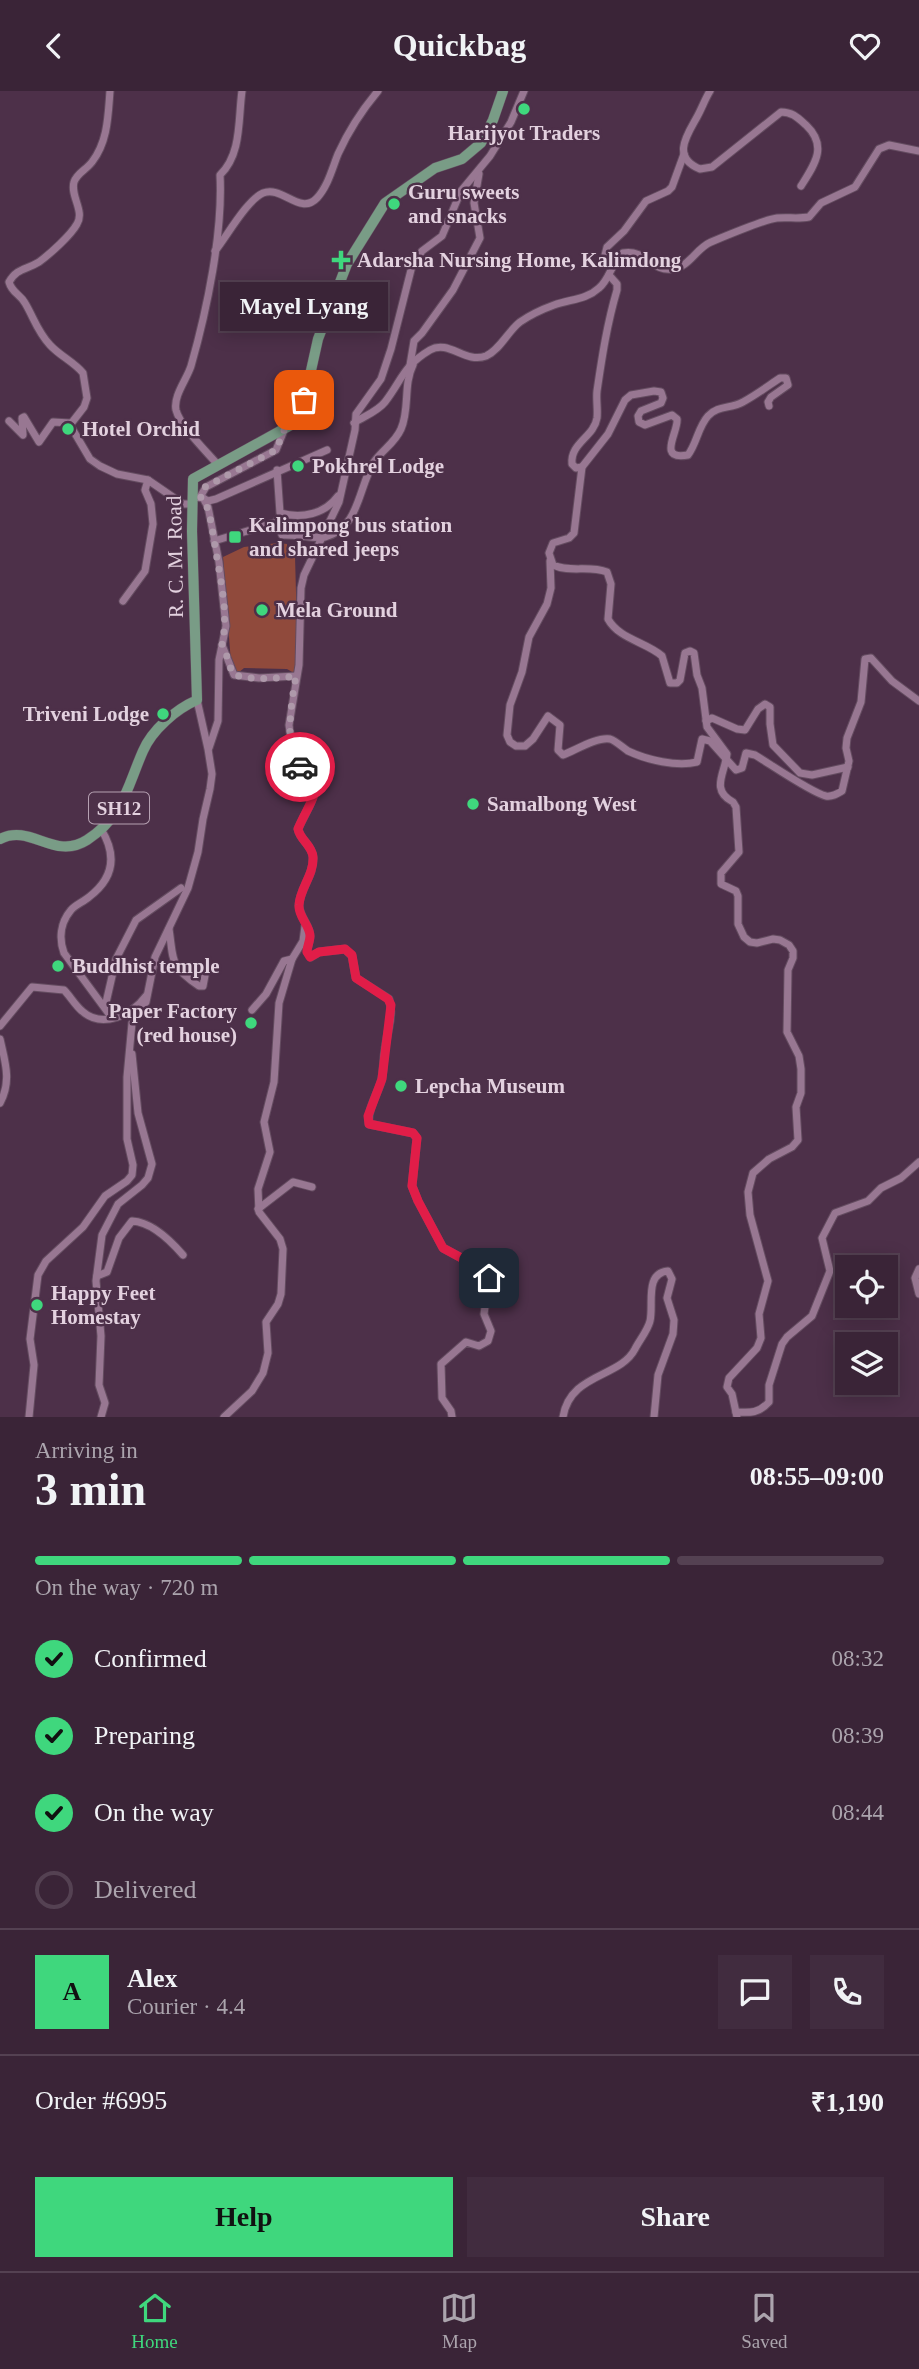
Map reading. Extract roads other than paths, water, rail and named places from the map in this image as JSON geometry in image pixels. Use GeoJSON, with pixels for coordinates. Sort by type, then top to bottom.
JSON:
{"type":"FeatureCollection","features":[{"type":"Feature","properties":{"kind":"main road","name":"R. C. M. Road"},"geometry":{"type":"LineString","coordinates":[[197,700],[197,499],[193,479],[300,420],[318,339],[347,264],[385,203],[435,168],[462,159],[481,142],[493,120],[503,91]]}},
{"type":"Feature","properties":{"kind":"main road","name":"SH12"},"geometry":{"type":"LineString","coordinates":[[0,839],[17,834],[65,848],[87,840],[101,829],[125,799],[149,741],[179,710],[197,700]]}},
{"type":"Feature","properties":{"kind":"street"},"geometry":{"type":"LineString","coordinates":[[9,421],[23,435],[24,417],[39,442],[53,422],[70,423],[79,415],[87,398],[83,373],[52,348],[41,335],[24,301],[11,290],[9,282],[14,273],[38,263],[78,223],[79,211],[73,184],[78,174],[91,163],[104,138],[108,127],[110,91]]}},
{"type":"Feature","properties":{"kind":"street"},"geometry":{"type":"LineString","coordinates":[[218,465],[176,412],[175,400],[190,371],[203,326],[215,251],[220,176],[229,167],[234,154],[243,91]]}},
{"type":"Feature","properties":{"kind":"street"},"geometry":{"type":"LineString","coordinates":[[215,251],[251,203],[265,192],[275,191],[298,204],[316,199],[325,186],[352,128],[378,91]]}},
{"type":"Feature","properties":{"kind":"street"},"geometry":{"type":"LineString","coordinates":[[452,1417],[442,1398],[441,1364],[466,1342],[479,1346],[488,1341],[491,1331],[484,1314],[489,1278],[467,1261],[443,1248],[418,1201],[412,1186],[417,1138],[413,1133],[369,1124],[368,1116],[384,1066],[390,1019],[388,999],[356,978],[352,955],[345,949],[319,952],[310,957],[307,952],[310,936],[299,908],[300,896],[312,869],[313,857],[308,843],[298,829],[311,806],[317,786],[316,775],[295,762],[289,725],[300,656],[300,588],[342,490],[355,430],[355,414],[381,379],[412,266],[422,251],[442,236],[461,191],[481,168],[511,122],[524,91]]}},
{"type":"Feature","properties":{"kind":"street"},"geometry":{"type":"LineString","coordinates":[[582,467],[572,464],[571,457],[593,429],[597,419],[597,392],[605,330],[617,290],[605,255],[607,247],[646,201],[672,187],[684,155],[684,138],[710,91]]}},
{"type":"Feature","properties":{"kind":"street"},"geometry":{"type":"LineString","coordinates":[[684,155],[692,166],[706,169],[712,167],[781,112],[788,112],[814,132],[819,143],[813,168],[801,186]]}},
{"type":"Feature","properties":{"kind":"street"},"geometry":{"type":"LineString","coordinates":[[354,424],[376,411],[412,363],[437,347],[443,346],[474,358],[487,355],[519,323],[555,305],[579,300],[593,293],[602,286],[617,258],[629,252],[637,253],[661,269],[670,270],[689,262],[701,247],[712,241],[775,218],[809,217],[821,202],[855,187],[879,149],[889,145],[919,151]]}},
{"type":"Feature","properties":{"kind":"street"},"geometry":{"type":"LineString","coordinates":[[277,470],[277,521],[282,535],[323,538],[339,530],[354,513],[374,461],[401,430],[414,341],[453,290],[480,238],[474,203],[475,187],[481,168]]}},
{"type":"Feature","properties":{"kind":"street"},"geometry":{"type":"LineString","coordinates":[[769,406],[771,397],[788,385],[786,378],[780,378],[740,404],[719,408],[710,413],[694,447],[688,455],[680,457],[674,454],[670,447],[671,438],[678,426],[677,419],[672,415],[645,425],[639,422],[641,411],[661,403],[661,392],[631,395],[625,400],[602,443],[582,467],[574,533],[569,538],[553,543],[549,553],[551,588],[547,604],[529,637],[522,672],[510,705],[507,735],[510,742],[516,746],[525,746],[534,739],[548,716],[560,725],[558,750],[563,755],[600,739],[611,740],[643,757],[659,762],[688,764],[697,762],[702,740],[710,741],[736,769],[742,768],[746,753],[755,755],[825,796],[834,796],[842,791],[848,767],[847,738],[861,702],[865,659],[871,658],[892,681],[919,701]]}},
{"type":"Feature","properties":{"kind":"street"},"geometry":{"type":"LineString","coordinates":[[70,423],[90,459],[117,474],[148,480],[183,504],[197,499],[216,499],[327,450]]}},
{"type":"Feature","properties":{"kind":"street"},"geometry":{"type":"LineString","coordinates":[[197,499],[205,487],[276,450],[285,428]]}},
{"type":"Feature","properties":{"kind":"street"},"geometry":{"type":"LineString","coordinates":[[123,601],[145,571],[153,524],[151,504],[145,490],[148,480]]}},
{"type":"Feature","properties":{"kind":"street"},"geometry":{"type":"LineString","coordinates":[[279,511],[290,516],[320,512],[332,504],[342,490]]}},
{"type":"Feature","properties":{"kind":"street"},"geometry":{"type":"LineString","coordinates":[[197,499],[208,507],[219,562],[226,626],[219,660],[218,721],[208,749]]}},
{"type":"Feature","properties":{"kind":"street"},"geometry":{"type":"LineString","coordinates":[[214,541],[277,521]]}},
{"type":"Feature","properties":{"kind":"street"},"geometry":{"type":"LineString","coordinates":[[550,560],[552,565],[559,568],[607,572],[611,584],[608,619],[618,632],[645,644],[662,656],[670,683],[680,680],[685,653],[694,653],[707,727],[725,750],[727,759],[720,779],[721,792],[736,807],[739,843],[735,858],[721,873],[720,884],[736,891],[738,895],[738,924],[744,937],[757,943],[780,940],[793,951],[788,970],[788,1032],[799,1056],[801,1069],[801,1093],[796,1107],[798,1140],[753,1173],[748,1192],[750,1215],[768,1281],[760,1314],[761,1338],[757,1348],[729,1378],[727,1387],[732,1394],[737,1415],[761,1411],[769,1402],[769,1385],[782,1344],[812,1316],[830,1271],[822,1238],[835,1213],[867,1201],[919,1162]]}},
{"type":"Feature","properties":{"kind":"street"},"geometry":{"type":"LineString","coordinates":[[222,645],[234,675],[259,678],[296,676]]}},
{"type":"Feature","properties":{"kind":"street"},"geometry":{"type":"LineString","coordinates":[[30,1416],[34,1365],[30,1339],[38,1275],[46,1261],[83,1227],[105,1196],[132,1175],[127,1114],[132,1023],[146,1002],[155,957],[188,888],[198,852],[212,774],[197,700]]}},
{"type":"Feature","properties":{"kind":"street"},"geometry":{"type":"LineString","coordinates":[[706,721],[712,717],[745,730],[758,709],[765,705],[771,707],[769,724],[773,745],[800,773],[812,775],[848,767]]}},
{"type":"Feature","properties":{"kind":"street"},"geometry":{"type":"LineString","coordinates":[[101,829],[111,851],[109,872],[98,890],[70,911],[60,934],[60,941],[64,953],[111,1018]]}},
{"type":"Feature","properties":{"kind":"street"},"geometry":{"type":"LineString","coordinates":[[105,1007],[116,959],[136,920],[181,888]]}},
{"type":"Feature","properties":{"kind":"street"},"geometry":{"type":"LineString","coordinates":[[224,1417],[251,1391],[263,1373],[268,1353],[266,1322],[281,1294],[283,1249],[280,1239],[258,1209],[258,1189],[270,1152],[264,1122],[274,1082],[277,1010],[292,959],[303,940],[305,925]]}},
{"type":"Feature","properties":{"kind":"street"},"geometry":{"type":"LineString","coordinates":[[169,928],[176,969],[199,986],[205,983],[206,970]]}},
{"type":"Feature","properties":{"kind":"street"},"geometry":{"type":"LineString","coordinates":[[252,1010],[266,994],[284,961],[292,959]]}},
{"type":"Feature","properties":{"kind":"street"},"geometry":{"type":"LineString","coordinates":[[0,1026],[33,987],[64,989],[84,1013],[100,1020],[124,1016],[134,1009],[148,992]]}},
{"type":"Feature","properties":{"kind":"street"},"geometry":{"type":"LineString","coordinates":[[0,1039],[9,1077],[0,1103]]}},
{"type":"Feature","properties":{"kind":"street"},"geometry":{"type":"LineString","coordinates":[[101,1417],[105,1403],[99,1385],[101,1336],[96,1291],[104,1227],[118,1203],[148,1178],[152,1164],[138,1113],[130,1039]]}},
{"type":"Feature","properties":{"kind":"street"},"geometry":{"type":"LineString","coordinates":[[258,1209],[293,1182],[312,1187]]}},
{"type":"Feature","properties":{"kind":"street"},"geometry":{"type":"LineString","coordinates":[[97,1276],[107,1272],[119,1238],[132,1221],[141,1222],[169,1239],[183,1255]]}},
{"type":"Feature","properties":{"kind":"street"},"geometry":{"type":"LineString","coordinates":[[919,1269],[915,1278],[919,1294]]}},
{"type":"Feature","properties":{"kind":"street"},"geometry":{"type":"LineString","coordinates":[[563,1417],[565,1406],[580,1387],[629,1358],[650,1322],[650,1299],[655,1277],[662,1271],[668,1271],[672,1279],[667,1298],[672,1310],[673,1334],[658,1375],[654,1417]]}},
{"type":"Feature","properties":{"kind":"place","name":"Harijyot Traders"},"geometry":{"type":"Point","coordinates":[524,109]}},
{"type":"Feature","properties":{"kind":"place","name":"Guru sweets and snacks"},"geometry":{"type":"Point","coordinates":[394,204]}},
{"type":"Feature","properties":{"kind":"place","name":"Adarsha Nursing Home, Kalimdong"},"geometry":{"type":"Point","coordinates":[341,260]}},
{"type":"Feature","properties":{"kind":"place","name":"Mayel Lyang"},"geometry":{"type":"Point","coordinates":[304,400]}},
{"type":"Feature","properties":{"kind":"place","name":"Hotel Orchid"},"geometry":{"type":"Point","coordinates":[68,429]}},
{"type":"Feature","properties":{"kind":"place","name":"Pokhrel Lodge"},"geometry":{"type":"Point","coordinates":[298,466]}},
{"type":"Feature","properties":{"kind":"place","name":"Kalimpong bus station and shared jeeps"},"geometry":{"type":"Point","coordinates":[235,537]}},
{"type":"Feature","properties":{"kind":"place","name":"Mela Ground"},"geometry":{"type":"Point","coordinates":[262,610]}},
{"type":"Feature","properties":{"kind":"place","name":"Triveni Lodge"},"geometry":{"type":"Point","coordinates":[163,714]}},
{"type":"Feature","properties":{"kind":"place","name":"Samalbong West"},"geometry":{"type":"Point","coordinates":[473,804]}},
{"type":"Feature","properties":{"kind":"place","name":"Buddhist temple"},"geometry":{"type":"Point","coordinates":[58,966]}},
{"type":"Feature","properties":{"kind":"place","name":"Paper Factory (red house)"},"geometry":{"type":"Point","coordinates":[251,1023]}},
{"type":"Feature","properties":{"kind":"place","name":"Lepcha Museum"},"geometry":{"type":"Point","coordinates":[401,1086]}},
{"type":"Feature","properties":{"kind":"place","name":"Happy Feet Homestay"},"geometry":{"type":"Point","coordinates":[37,1305]}}]}
